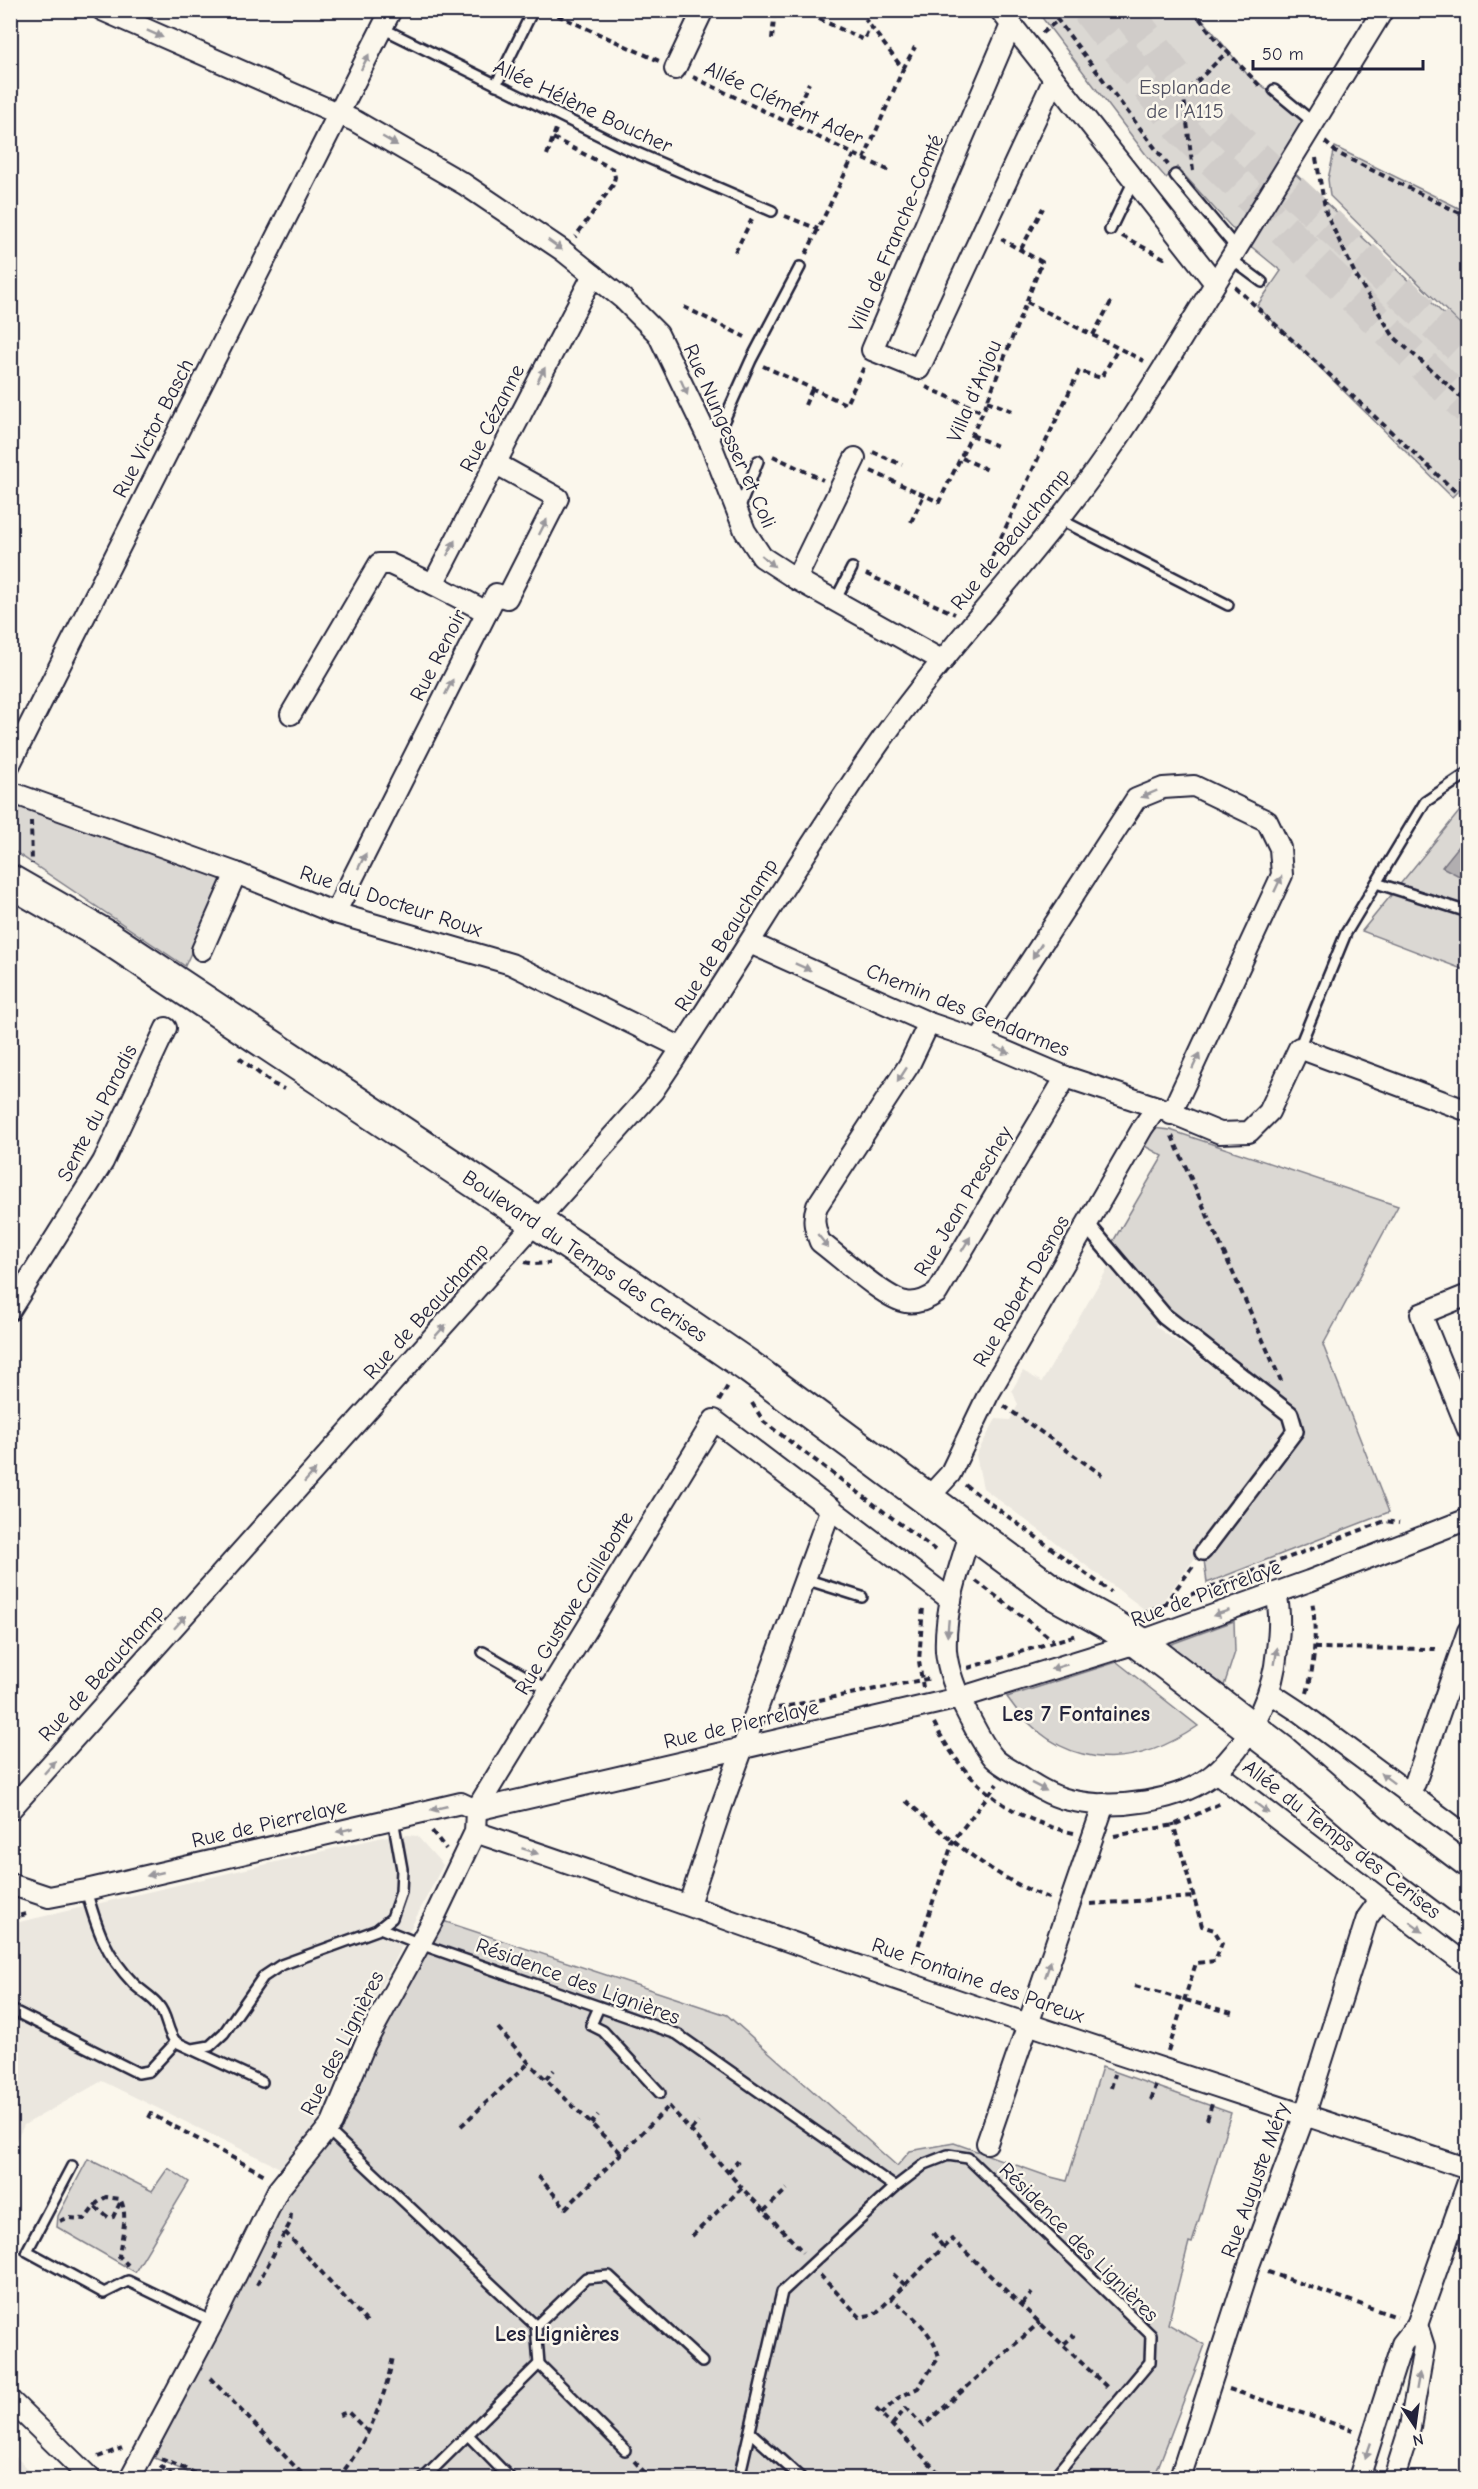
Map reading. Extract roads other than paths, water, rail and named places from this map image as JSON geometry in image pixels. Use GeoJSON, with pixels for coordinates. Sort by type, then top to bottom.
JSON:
{"type":"FeatureCollection","features":[{"type":"Feature","properties":{"kind":"main road","name":"Boulevard du Temps des Cerises"},"geometry":{"type":"LineString","coordinates":[[16,870],[104,935],[748,1366],[1054,1593],[1090,1630],[1127,1646],[1467,1903]]}},
{"type":"Feature","properties":{"kind":"street","name":"Rue Nungesser et Coli"},"geometry":{"type":"LineString","coordinates":[[102,10],[339,114],[464,184],[564,252],[623,298],[658,334],[710,442],[745,531],[758,552],[770,564],[795,579],[942,660]]}},
{"type":"Feature","properties":{"kind":"street","name":"Rue Victor Basch"},"geometry":{"type":"LineString","coordinates":[[10,764],[391,10]]}},
{"type":"Feature","properties":{"kind":"street"},"geometry":{"type":"LineString","coordinates":[[675,69],[703,10]]}},
{"type":"Feature","properties":{"kind":"street","name":"Rue de Beauchamp"},"geometry":{"type":"LineString","coordinates":[[10,1810],[653,1091],[832,812],[884,737],[942,660],[1059,519],[1104,458],[1163,370],[1383,10]]}},
{"type":"Feature","properties":{"kind":"street"},"geometry":{"type":"LineString","coordinates":[[1006,18],[1134,180],[1226,266]]}},
{"type":"Feature","properties":{"kind":"street","name":"Villa de Franche-Comté"},"geometry":{"type":"LineString","coordinates":[[1006,18],[872,350],[919,369],[1054,79]]}},
{"type":"Feature","properties":{"kind":"street","name":"Rue Cézanne"},"geometry":{"type":"LineString","coordinates":[[433,584],[593,275]]}},
{"type":"Feature","properties":{"kind":"street"},"geometry":{"type":"LineString","coordinates":[[795,579],[854,460]]}},
{"type":"Feature","properties":{"kind":"street","name":"Rue Renoir"},"geometry":{"type":"LineString","coordinates":[[335,913],[496,594],[507,598],[558,498],[495,463]]}},
{"type":"Feature","properties":{"kind":"street"},"geometry":{"type":"LineString","coordinates":[[291,714],[379,564],[390,564],[487,612]]}},
{"type":"Feature","properties":{"kind":"street","name":"Rue Robert Desnos"},"geometry":{"type":"LineString","coordinates":[[928,1498],[950,1474],[988,1395],[1143,1127],[1164,1111],[1282,875],[1280,848],[1267,821],[1194,786],[1163,788],[1136,799],[979,1040]]}},
{"type":"Feature","properties":{"kind":"street","name":"Rue du Docteur Roux"},"geometry":{"type":"LineString","coordinates":[[20,796],[237,873],[335,913],[511,964],[682,1048]]}},
{"type":"Feature","properties":{"kind":"street"},"geometry":{"type":"LineString","coordinates":[[202,950],[237,873]]}},
{"type":"Feature","properties":{"kind":"street","name":"Chemin des Gendarmes"},"geometry":{"type":"LineString","coordinates":[[750,943],[929,1023],[979,1040],[1066,1077],[1220,1133],[1249,1132],[1269,1112],[1299,1048]]}},
{"type":"Feature","properties":{"kind":"street","name":"Rue Jean Preschey"},"geometry":{"type":"LineString","coordinates":[[929,1023],[909,1065],[817,1206],[813,1216],[820,1242],[891,1296],[905,1302],[929,1299],[937,1293],[1066,1077]]}},
{"type":"Feature","properties":{"kind":"street","name":"Sente du Paradis"},"geometry":{"type":"LineString","coordinates":[[10,1310],[103,1162],[166,1028]]}},
{"type":"Feature","properties":{"kind":"street"},"geometry":{"type":"LineString","coordinates":[[1299,1048],[1467,1111]]}},
{"type":"Feature","properties":{"kind":"street"},"geometry":{"type":"LineString","coordinates":[[1087,1225],[1164,1316],[1290,1414],[1295,1431],[1203,1552]]}},
{"type":"Feature","properties":{"kind":"street"},"geometry":{"type":"LineString","coordinates":[[1467,1295],[1421,1314],[1467,1430]]}},
{"type":"Feature","properties":{"kind":"street","name":"Rue Gustave Caillebotte"},"geometry":{"type":"LineString","coordinates":[[476,1810],[714,1420],[831,1508]]}},
{"type":"Feature","properties":{"kind":"street"},"geometry":{"type":"LineString","coordinates":[[689,1904],[723,1802],[831,1508],[951,1600]]}},
{"type":"Feature","properties":{"kind":"street","name":"Rue de Pierrelaye"},"geometry":{"type":"LineString","coordinates":[[10,1884],[49,1897],[86,1890],[461,1803],[476,1810],[959,1698],[1127,1646],[1276,1594],[1467,1520]]}},
{"type":"Feature","properties":{"kind":"street"},"geometry":{"type":"LineString","coordinates":[[971,1531],[951,1600],[946,1651],[959,1698],[981,1740],[995,1759],[1038,1788],[1067,1800],[1104,1804],[1143,1802],[1182,1791],[1216,1772],[1262,1712],[1269,1692],[1278,1645],[1279,1604],[1276,1594]]}},
{"type":"Feature","properties":{"kind":"street"},"geometry":{"type":"LineString","coordinates":[[1408,1794],[1415,1784],[1467,1631]]}},
{"type":"Feature","properties":{"kind":"street"},"geometry":{"type":"LineString","coordinates":[[1269,1692],[1301,1713],[1467,1838]]}},
{"type":"Feature","properties":{"kind":"street","name":"Allée du Temps des Cerises"},"geometry":{"type":"LineString","coordinates":[[1216,1772],[1467,1966]]}},
{"type":"Feature","properties":{"kind":"street"},"geometry":{"type":"LineString","coordinates":[[987,2143],[1104,1804]]}},
{"type":"Feature","properties":{"kind":"street","name":"Rue des Lignières"},"geometry":{"type":"LineString","coordinates":[[130,2478],[213,2322],[278,2190],[332,2123],[365,2044],[420,1944],[475,1832],[476,1810]]}},
{"type":"Feature","properties":{"kind":"street","name":"Rue Fontaine des Pareux"},"geometry":{"type":"LineString","coordinates":[[475,1832],[689,1904],[906,1983],[1467,2169]]}},
{"type":"Feature","properties":{"kind":"street","name":"Rue Auguste Méry"},"geometry":{"type":"LineString","coordinates":[[1180,2478],[1249,2265],[1305,2114],[1367,1918],[1380,1900]]}},
{"type":"Feature","properties":{"kind":"street"},"geometry":{"type":"LineString","coordinates":[[1359,2478],[1402,2343],[1417,2325],[1467,2182]]}},
{"type":"Feature","properties":{"kind":"street"},"geometry":{"type":"LineString","coordinates":[[1394,2478],[1410,2427],[1424,2347],[1417,2325]]}},
{"type":"Feature","properties":{"kind":"street"},"geometry":{"type":"LineString","coordinates":[[10,2400],[90,2478]]}},
{"type":"Feature","properties":{"kind":"lane"},"geometry":{"type":"LineString","coordinates":[[496,85],[534,10]]}},
{"type":"Feature","properties":{"kind":"lane","name":"Allée Hélène Boucher"},"geometry":{"type":"LineString","coordinates":[[382,28],[623,147],[772,211]]}},
{"type":"Feature","properties":{"kind":"lane"},"geometry":{"type":"LineString","coordinates":[[1270,91],[1312,125]]}},
{"type":"Feature","properties":{"kind":"lane"},"geometry":{"type":"LineString","coordinates":[[1175,175],[1198,202],[1226,266],[1262,282]]}},
{"type":"Feature","properties":{"kind":"lane"},"geometry":{"type":"LineString","coordinates":[[1110,230],[1134,180]]}},
{"type":"Feature","properties":{"kind":"lane"},"geometry":{"type":"LineString","coordinates":[[710,442],[721,427],[751,360],[800,267]]}},
{"type":"Feature","properties":{"kind":"lane"},"geometry":{"type":"LineString","coordinates":[[738,511],[758,461]]}},
{"type":"Feature","properties":{"kind":"lane"},"geometry":{"type":"LineString","coordinates":[[1059,519],[1228,605]]}},
{"type":"Feature","properties":{"kind":"lane"},"geometry":{"type":"LineString","coordinates":[[835,601],[852,568]]}},
{"type":"Feature","properties":{"kind":"lane"},"geometry":{"type":"LineString","coordinates":[[1299,1048],[1346,933],[1425,802],[1467,773]]}},
{"type":"Feature","properties":{"kind":"lane"},"geometry":{"type":"LineString","coordinates":[[1376,883],[1467,912]]}},
{"type":"Feature","properties":{"kind":"lane"},"geometry":{"type":"LineString","coordinates":[[805,1579],[862,1596]]}},
{"type":"Feature","properties":{"kind":"lane"},"geometry":{"type":"LineString","coordinates":[[483,1652],[549,1690]]}},
{"type":"Feature","properties":{"kind":"lane"},"geometry":{"type":"LineString","coordinates":[[193,2049],[210,2046],[224,2033],[263,1977],[281,1965],[380,1928],[392,1918],[401,1892],[402,1869],[393,1819]]}},
{"type":"Feature","properties":{"kind":"lane"},"geometry":{"type":"LineString","coordinates":[[86,1890],[104,1945],[121,1969],[159,2006],[168,2024],[170,2036],[177,2042],[262,2082]]}},
{"type":"Feature","properties":{"kind":"lane","name":"Résidence des Lignières"},"geometry":{"type":"LineString","coordinates":[[380,1928],[677,2034],[896,2187]]}},
{"type":"Feature","properties":{"kind":"lane"},"geometry":{"type":"LineString","coordinates":[[599,2007],[591,2025],[603,2031],[660,2093]]}},
{"type":"Feature","properties":{"kind":"lane"},"geometry":{"type":"LineString","coordinates":[[10,2009],[138,2073],[149,2071],[177,2042]]}},
{"type":"Feature","properties":{"kind":"lane"},"geometry":{"type":"LineString","coordinates":[[332,2123],[330,2132],[536,2326],[539,2364],[624,2450]]}},
{"type":"Feature","properties":{"kind":"lane","name":"Résidence des Lignières"},"geometry":{"type":"LineString","coordinates":[[739,2478],[782,2292],[896,2187],[925,2164],[948,2155],[968,2158],[1151,2335],[1150,2362],[1053,2478]]}},
{"type":"Feature","properties":{"kind":"lane"},"geometry":{"type":"LineString","coordinates":[[72,2166],[27,2251],[104,2293],[128,2281],[213,2322]]}},
{"type":"Feature","properties":{"kind":"lane"},"geometry":{"type":"LineString","coordinates":[[536,2326],[586,2278],[609,2276],[702,2362]]}},
{"type":"Feature","properties":{"kind":"lane"},"geometry":{"type":"LineString","coordinates":[[424,2478],[539,2364]]}},
{"type":"Feature","properties":{"kind":"lane"},"geometry":{"type":"LineString","coordinates":[[750,2432],[801,2478]]}},
{"type":"Feature","properties":{"kind":"lane"},"geometry":{"type":"LineString","coordinates":[[468,2435],[510,2478]]}},
{"type":"Feature","properties":{"kind":"tunnel"},"geometry":{"type":"LineString","coordinates":[[1088,10],[1181,129],[1468,409]]}},
{"type":"Feature","properties":{"kind":"tunnel"},"geometry":{"type":"LineString","coordinates":[[1126,10],[1191,96],[1468,355]]}},
{"type":"Feature","properties":{"kind":"railway"},"geometry":{"type":"LineString","coordinates":[[10,2474],[15,2478]]}},
{"type":"Feature","properties":{"kind":"district","name":"Les 7 Fontaines"},"geometry":{"type":"Point","coordinates":[1076,1714]}},
{"type":"Feature","properties":{"kind":"district","name":"Les Lignières"},"geometry":{"type":"Point","coordinates":[557,2334]}},
{"type":"Feature","properties":{"kind":"park label","name":"Esplanade de l'A115"},"geometry":{"type":"Point","coordinates":[1185,99]}}]}
